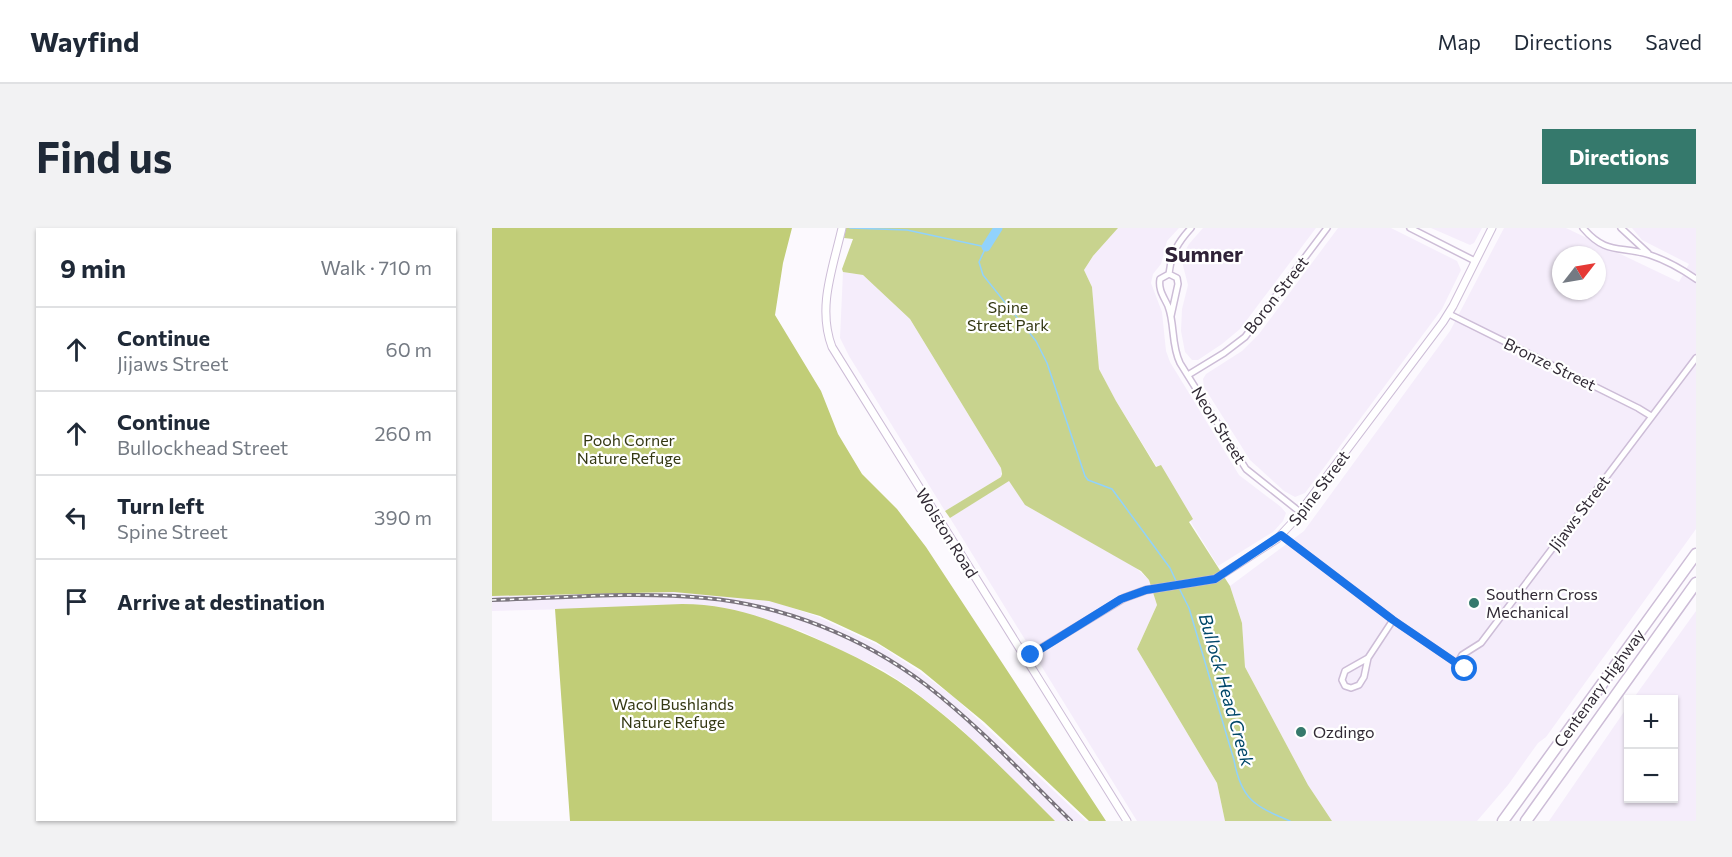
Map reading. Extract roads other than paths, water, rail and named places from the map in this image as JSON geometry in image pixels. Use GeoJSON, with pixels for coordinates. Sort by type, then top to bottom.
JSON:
{"type":"FeatureCollection","features":[{"type":"Feature","properties":{"kind":"highway","name":"Centenary Highway"},"geometry":{"type":"LineString","coordinates":[[1503,821],[1696,554]]}},
{"type":"Feature","properties":{"kind":"highway","name":"Centenary Highway"},"geometry":{"type":"LineString","coordinates":[[1526,821],[1696,583]]}},
{"type":"Feature","properties":{"kind":"street","name":"Wolston Road"},"geometry":{"type":"LineString","coordinates":[[842,228],[825,306],[826,326],[832,347],[1127,821]]}},
{"type":"Feature","properties":{"kind":"street","name":"Neon Street"},"geometry":{"type":"LineString","coordinates":[[1191,228],[1176,245],[1168,274],[1160,279],[1159,285],[1171,316],[1177,356],[1246,469],[1300,512]]}},
{"type":"Feature","properties":{"kind":"street","name":"Boron Street"},"geometry":{"type":"LineString","coordinates":[[1188,375],[1245,337],[1327,228]]}},
{"type":"Feature","properties":{"kind":"street"},"geometry":{"type":"LineString","coordinates":[[1410,228],[1475,261]]}},
{"type":"Feature","properties":{"kind":"street","name":"Spine Street"},"geometry":{"type":"LineString","coordinates":[[1025,658],[1121,599],[1161,588],[1215,579],[1281,535],[1449,314],[1492,228]]}},
{"type":"Feature","properties":{"kind":"street"},"geometry":{"type":"LineString","coordinates":[[1583,228],[1604,246],[1651,255]]}},
{"type":"Feature","properties":{"kind":"street"},"geometry":{"type":"LineString","coordinates":[[1621,228],[1651,255],[1696,279]]}},
{"type":"Feature","properties":{"kind":"street","name":"Neon Street"},"geometry":{"type":"LineString","coordinates":[[1168,274],[1177,278],[1178,284],[1171,316]]}},
{"type":"Feature","properties":{"kind":"street","name":"Bronze Street"},"geometry":{"type":"LineString","coordinates":[[1449,314],[1651,416]]}},
{"type":"Feature","properties":{"kind":"street","name":"Jijaws Street"},"geometry":{"type":"LineString","coordinates":[[1457,664],[1462,655],[1481,643],[1696,358]]}},
{"type":"Feature","properties":{"kind":"street"},"geometry":{"type":"LineString","coordinates":[[1281,535],[1393,620],[1465,669]]}},
{"type":"Feature","properties":{"kind":"street"},"geometry":{"type":"LineString","coordinates":[[1368,658],[1346,670],[1342,680],[1345,686],[1351,688],[1359,685],[1364,677],[1368,658],[1393,620]]}},
{"type":"Feature","properties":{"kind":"waterway","name":"Bullock Head Creek"},"geometry":{"type":"LineString","coordinates":[[850,228],[907,230],[986,247],[979,262],[983,275],[1036,341],[1047,363],[1085,476],[1088,480],[1112,489],[1170,568],[1177,583]]}},
{"type":"Feature","properties":{"kind":"waterway"},"geometry":{"type":"LineString","coordinates":[[986,247],[998,228]]}},
{"type":"Feature","properties":{"kind":"waterway","name":"Bullock Head Creek"},"geometry":{"type":"LineString","coordinates":[[1179,588],[1189,608],[1241,784],[1251,800],[1267,811],[1290,821]]}},
{"type":"Feature","properties":{"kind":"railway"},"geometry":{"type":"LineString","coordinates":[[492,600],[625,595],[705,598],[764,608],[821,626],[876,652],[926,685],[982,733],[1071,821]]}},
{"type":"Feature","properties":{"kind":"place","name":"Southern Cross Mechanical"},"geometry":{"type":"Point","coordinates":[1474,603]}},
{"type":"Feature","properties":{"kind":"place","name":"Ozdingo"},"geometry":{"type":"Point","coordinates":[1301,732]}},
{"type":"Feature","properties":{"kind":"district","name":"Sumner"},"geometry":{"type":"Point","coordinates":[1204,254]}},
{"type":"Feature","properties":{"kind":"park label","name":"Spine Street Park"},"geometry":{"type":"Point","coordinates":[1008,316]}},
{"type":"Feature","properties":{"kind":"park label","name":"Pooh Corner Nature Refuge"},"geometry":{"type":"Point","coordinates":[629,449]}},
{"type":"Feature","properties":{"kind":"park label","name":"Wacol Bushlands Nature Refuge"},"geometry":{"type":"Point","coordinates":[673,713]}}]}
